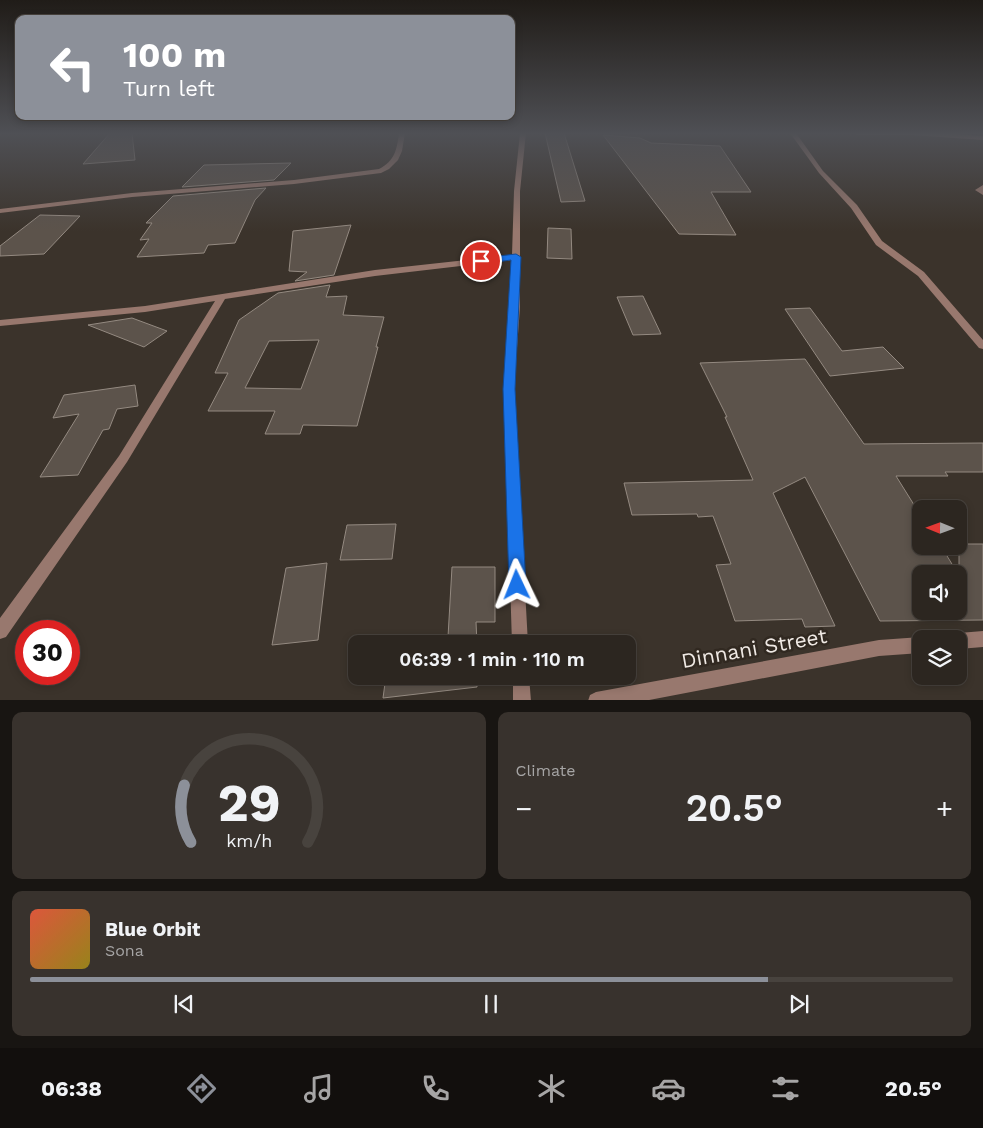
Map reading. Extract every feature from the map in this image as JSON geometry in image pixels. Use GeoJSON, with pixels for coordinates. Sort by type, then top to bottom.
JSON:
{"type":"FeatureCollection","features":[{"type":"Feature","properties":{"kind":"street"},"geometry":{"type":"LineString","coordinates":[[0,211],[132,195],[294,182],[380,171],[390,166]]}},
{"type":"Feature","properties":{"kind":"street"},"geometry":{"type":"LineString","coordinates":[[520,166],[509,389],[520,635]]}},
{"type":"Feature","properties":{"kind":"street"},"geometry":{"type":"LineString","coordinates":[[816,166],[854,208],[879,243],[921,274],[983,346]]}},
{"type":"Feature","properties":{"kind":"street"},"geometry":{"type":"LineString","coordinates":[[983,187],[978,190],[983,193]]}},
{"type":"Feature","properties":{"kind":"street"},"geometry":{"type":"LineString","coordinates":[[0,324],[146,309],[375,273],[516,257]]}},
{"type":"Feature","properties":{"kind":"street"},"geometry":{"type":"LineString","coordinates":[[0,631],[123,459],[222,296]]}},
{"type":"Feature","properties":{"kind":"street"},"geometry":{"type":"LineString","coordinates":[[967,640],[983,639]]}},
{"type":"Feature","properties":{"kind":"street","name":"Dinnani Street"},"geometry":{"type":"LineString","coordinates":[[596,700],[879,648],[912,646]]}},
{"type":"Feature","properties":{"kind":"street"},"geometry":{"type":"LineString","coordinates":[[521,685],[522,700]]}},
{"type":"Feature","properties":{"kind":"building"},"geometry":{"type":"Polygon","coordinates":[[[203,166],[288,166],[274,180],[182,187],[203,166]]]}},
{"type":"Feature","properties":{"kind":"building"},"geometry":{"type":"Polygon","coordinates":[[[553,166],[574,166],[585,201],[561,202],[553,166]]]}},
{"type":"Feature","properties":{"kind":"building"},"geometry":{"type":"Polygon","coordinates":[[[627,166],[733,166],[751,192],[711,192],[736,235],[679,234],[627,166]]]}},
{"type":"Feature","properties":{"kind":"building"},"geometry":{"type":"Polygon","coordinates":[[[266,188],[255,200],[235,243],[208,245],[204,253],[137,257],[149,239],[140,240],[152,223],[146,223],[173,196],[266,188]]]}},
{"type":"Feature","properties":{"kind":"building"},"geometry":{"type":"Polygon","coordinates":[[[40,215],[80,216],[44,254],[0,256],[0,246],[40,215]]]}},
{"type":"Feature","properties":{"kind":"building"},"geometry":{"type":"Polygon","coordinates":[[[351,225],[334,275],[295,281],[307,272],[289,271],[293,231],[351,225]]]}},
{"type":"Feature","properties":{"kind":"building"},"geometry":{"type":"Polygon","coordinates":[[[548,228],[571,229],[572,259],[547,258],[548,228]]]}},
{"type":"Feature","properties":{"kind":"building"},"geometry":{"type":"Polygon","coordinates":[[[330,285],[326,297],[347,296],[343,315],[384,317],[357,426],[303,425],[300,434],[265,434],[275,411],[208,411],[228,373],[215,373],[239,320],[278,293],[330,285]],[[319,340],[269,341],[245,388],[301,389],[319,340]]]}},
{"type":"Feature","properties":{"kind":"building"},"geometry":{"type":"Polygon","coordinates":[[[643,296],[661,334],[633,335],[617,297],[643,296]]]}},
{"type":"Feature","properties":{"kind":"building"},"geometry":{"type":"Polygon","coordinates":[[[810,308],[842,351],[883,347],[904,368],[830,376],[785,309],[810,308]]]}},
{"type":"Feature","properties":{"kind":"building"},"geometry":{"type":"Polygon","coordinates":[[[132,318],[167,331],[144,347],[88,325],[132,318]]]}},
{"type":"Feature","properties":{"kind":"building"},"geometry":{"type":"Polygon","coordinates":[[[805,359],[864,444],[983,443],[983,472],[945,472],[948,476],[896,476],[912,502],[912,555],[946,555],[953,565],[912,565],[912,620],[967,620],[967,565],[959,565],[959,555],[968,555],[968,544],[983,544],[983,620],[880,621],[805,477],[773,493],[835,626],[805,627],[802,619],[735,621],[716,565],[731,564],[713,516],[698,517],[697,514],[632,515],[624,483],[753,480],[725,417],[727,417],[700,363],[805,359]]]}},
{"type":"Feature","properties":{"kind":"building"},"geometry":{"type":"Polygon","coordinates":[[[135,385],[138,406],[117,409],[109,429],[103,430],[78,475],[40,477],[79,414],[53,418],[64,395],[135,385]]]}},
{"type":"Feature","properties":{"kind":"building"},"geometry":{"type":"Polygon","coordinates":[[[396,524],[392,559],[340,560],[347,525],[396,524]]]}},
{"type":"Feature","properties":{"kind":"building"},"geometry":{"type":"Polygon","coordinates":[[[327,563],[318,640],[272,645],[286,568],[327,563]]]}},
{"type":"Feature","properties":{"kind":"building"},"geometry":{"type":"Polygon","coordinates":[[[452,567],[495,567],[495,622],[476,622],[477,635],[448,635],[452,567]]]}},
{"type":"Feature","properties":{"kind":"building"},"geometry":{"type":"Polygon","coordinates":[[[385,685],[477,685],[477,687],[383,698],[385,685]]]}},
{"type":"Feature","properties":{"kind":"route"},"geometry":{"type":"LineString","coordinates":[[481,261],[516,257],[509,389],[517,585]]}}]}
